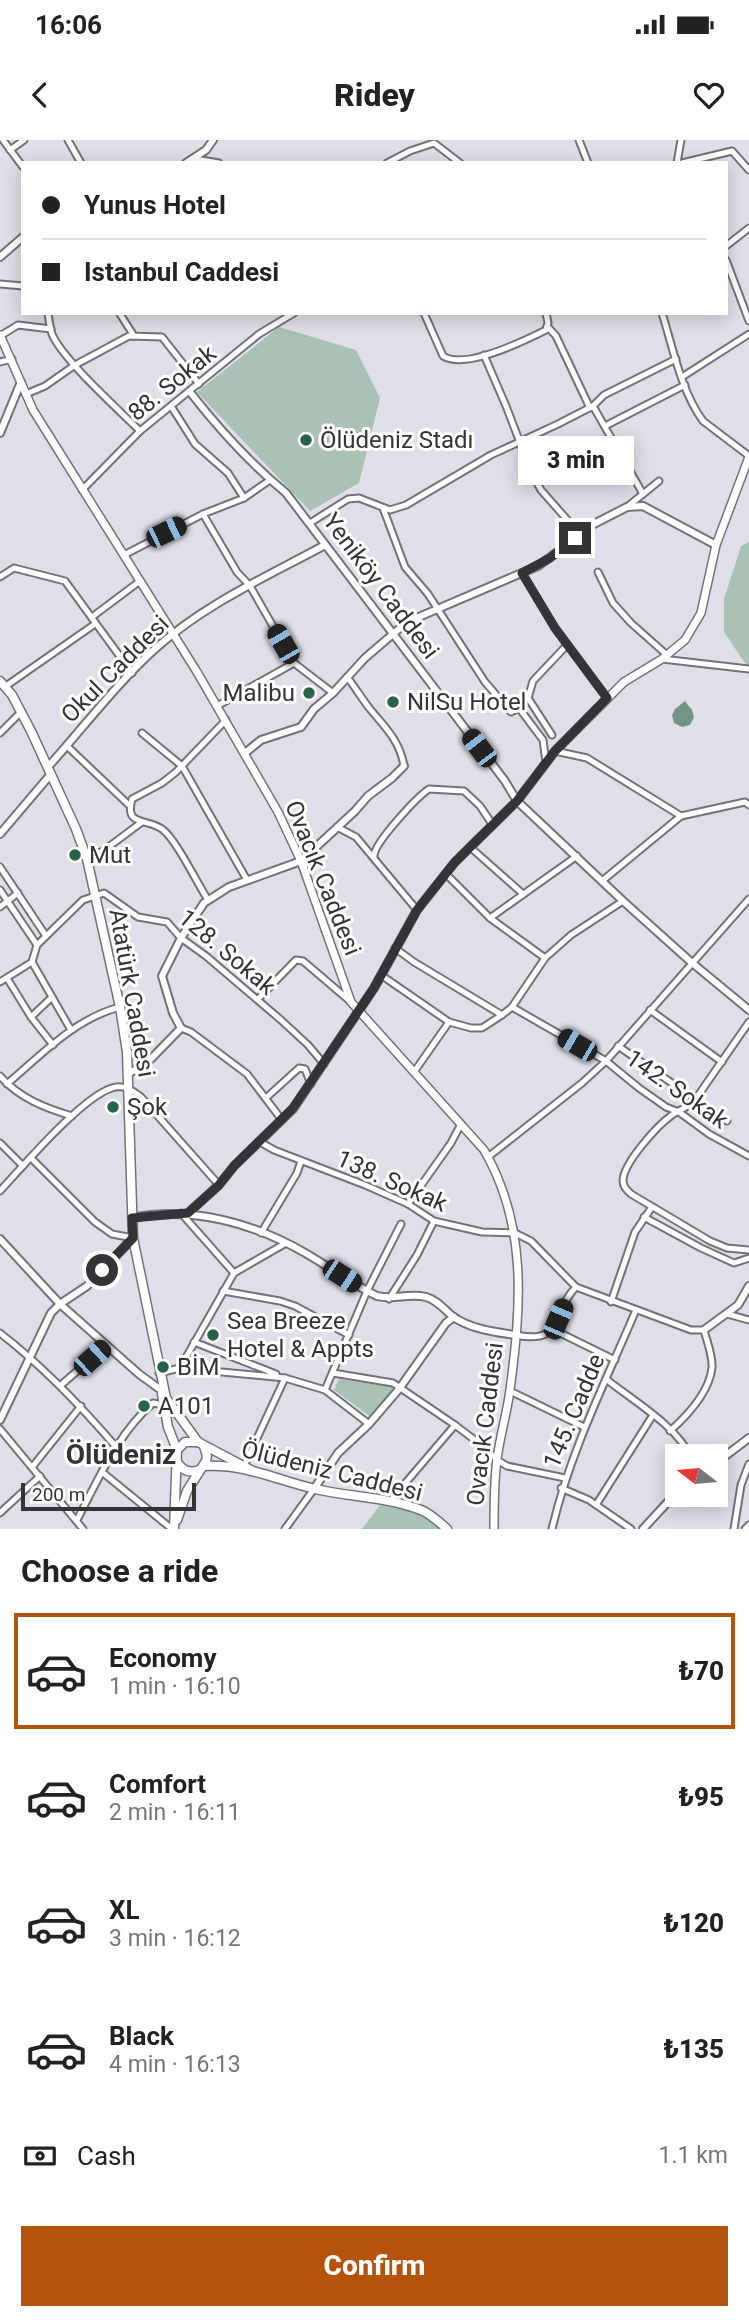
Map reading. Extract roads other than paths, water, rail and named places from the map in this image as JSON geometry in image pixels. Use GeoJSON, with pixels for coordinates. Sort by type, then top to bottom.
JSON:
{"type":"FeatureCollection","features":[{"type":"Feature","properties":{"kind":"main road","name":"Ovacık Caddesi"},"geometry":{"type":"LineString","coordinates":[[0,336],[33,410],[226,720],[278,812],[301,861],[351,1002],[488,1157],[505,1193],[514,1233],[520,1299],[510,1391],[497,1460],[494,1520],[488,1529]]}},
{"type":"Feature","properties":{"kind":"main road"},"geometry":{"type":"LineString","coordinates":[[184,1213],[219,1185],[234,1166],[282,1120],[311,1084],[381,975],[417,910],[446,874],[517,801],[555,751],[607,698],[624,682],[685,640],[701,612],[716,545],[749,457]]}},
{"type":"Feature","properties":{"kind":"main road","name":"Atatürk Caddesi"},"geometry":{"type":"LineString","coordinates":[[3,684],[21,712],[50,770],[87,859],[120,1007],[130,1088],[133,1238],[159,1373]]}},
{"type":"Feature","properties":{"kind":"main road"},"geometry":{"type":"LineString","coordinates":[[159,1373],[163,1405],[176,1455],[183,1469],[194,1472],[201,1468]]}},
{"type":"Feature","properties":{"kind":"main road"},"geometry":{"type":"LineString","coordinates":[[159,1373],[171,1407],[207,1456],[187,1491],[173,1529]]}},
{"type":"Feature","properties":{"kind":"main road"},"geometry":{"type":"LineString","coordinates":[[173,1529],[176,1455],[186,1442],[200,1444],[245,1464],[253,1471]]}},
{"type":"Feature","properties":{"kind":"main road","name":"Ölüdeniz Caddesi"},"geometry":{"type":"LineString","coordinates":[[201,1468],[221,1465],[253,1471],[314,1489],[390,1501],[425,1512],[447,1529]]}},
{"type":"Feature","properties":{"kind":"main road"},"geometry":{"type":"LineString","coordinates":[[494,1520],[494,1529]]}},
{"type":"Feature","properties":{"kind":"street"},"geometry":{"type":"LineString","coordinates":[[3,140],[21,164]]}},
{"type":"Feature","properties":{"kind":"street"},"geometry":{"type":"LineString","coordinates":[[10,150],[24,140]]}},
{"type":"Feature","properties":{"kind":"street"},"geometry":{"type":"LineString","coordinates":[[68,140],[80,161]]}},
{"type":"Feature","properties":{"kind":"street"},"geometry":{"type":"LineString","coordinates":[[190,161],[213,140]]}},
{"type":"Feature","properties":{"kind":"street"},"geometry":{"type":"LineString","coordinates":[[579,140],[587,161]]}},
{"type":"Feature","properties":{"kind":"street"},"geometry":{"type":"LineString","coordinates":[[677,161],[681,140]]}},
{"type":"Feature","properties":{"kind":"street"},"geometry":{"type":"LineString","coordinates":[[391,161],[410,150],[434,143],[457,161]]}},
{"type":"Feature","properties":{"kind":"street"},"geometry":{"type":"LineString","coordinates":[[690,161],[732,151],[749,170]]}},
{"type":"Feature","properties":{"kind":"street"},"geometry":{"type":"LineString","coordinates":[[195,159],[207,161]]}},
{"type":"Feature","properties":{"kind":"street"},"geometry":{"type":"LineString","coordinates":[[728,244],[749,228]]}},
{"type":"Feature","properties":{"kind":"street"},"geometry":{"type":"LineString","coordinates":[[0,257],[21,239]]}},
{"type":"Feature","properties":{"kind":"street"},"geometry":{"type":"LineString","coordinates":[[728,265],[749,321]]}},
{"type":"Feature","properties":{"kind":"street"},"geometry":{"type":"LineString","coordinates":[[0,285],[21,286]]}},
{"type":"Feature","properties":{"kind":"street"},"geometry":{"type":"LineString","coordinates":[[48,315],[57,342],[75,365],[140,431]]}},
{"type":"Feature","properties":{"kind":"street"},"geometry":{"type":"LineString","coordinates":[[121,315],[134,336]]}},
{"type":"Feature","properties":{"kind":"street"},"geometry":{"type":"LineString","coordinates":[[425,315],[443,356],[447,359],[467,360],[484,355],[534,336],[547,327]]}},
{"type":"Feature","properties":{"kind":"street"},"geometry":{"type":"LineString","coordinates":[[546,315],[547,327],[556,336],[592,407],[643,494]]}},
{"type":"Feature","properties":{"kind":"street"},"geometry":{"type":"LineString","coordinates":[[663,315],[685,385],[703,421],[749,457]]}},
{"type":"Feature","properties":{"kind":"street","name":"88. Sokak"},"geometry":{"type":"LineString","coordinates":[[82,490],[140,431],[281,316]]}},
{"type":"Feature","properties":{"kind":"street"},"geometry":{"type":"LineString","coordinates":[[0,336],[18,324],[51,329]]}},
{"type":"Feature","properties":{"kind":"street"},"geometry":{"type":"LineString","coordinates":[[682,377],[749,334]]}},
{"type":"Feature","properties":{"kind":"street"},"geometry":{"type":"LineString","coordinates":[[26,394],[45,386],[75,365],[129,336],[162,337],[199,384]]}},
{"type":"Feature","properties":{"kind":"street"},"geometry":{"type":"LineString","coordinates":[[484,355],[532,474],[541,490],[578,532]]}},
{"type":"Feature","properties":{"kind":"street"},"geometry":{"type":"LineString","coordinates":[[0,362],[12,359]]}},
{"type":"Feature","properties":{"kind":"street"},"geometry":{"type":"LineString","coordinates":[[310,523],[348,499],[359,498],[390,510],[406,505],[464,470],[592,407],[604,395],[676,359]]}},
{"type":"Feature","properties":{"kind":"street"},"geometry":{"type":"LineString","coordinates":[[0,433],[21,382]]}},
{"type":"Feature","properties":{"kind":"street"},"geometry":{"type":"LineString","coordinates":[[605,426],[685,385]]}},
{"type":"Feature","properties":{"kind":"street","name":"Yeniköy Caddesi"},"geometry":{"type":"LineString","coordinates":[[190,392],[208,415],[270,480],[286,493],[310,523],[505,781],[517,801],[623,901],[749,1010]]}},
{"type":"Feature","properties":{"kind":"street"},"geometry":{"type":"LineString","coordinates":[[172,407],[195,444],[228,473],[244,498]]}},
{"type":"Feature","properties":{"kind":"street"},"geometry":{"type":"LineString","coordinates":[[124,555],[203,514],[244,498],[270,480]]}},
{"type":"Feature","properties":{"kind":"street"},"geometry":{"type":"LineString","coordinates":[[245,753],[261,740],[301,727],[314,709],[333,693],[365,658],[407,622],[522,573],[550,558],[575,538],[578,532],[627,507],[659,481]]}},
{"type":"Feature","properties":{"kind":"street"},"geometry":{"type":"LineString","coordinates":[[627,507],[643,506],[716,545]]}},
{"type":"Feature","properties":{"kind":"street"},"geometry":{"type":"LineString","coordinates":[[383,508],[405,567],[437,608],[485,682],[511,712],[519,708],[543,740],[546,762]]}},
{"type":"Feature","properties":{"kind":"street"},"geometry":{"type":"LineString","coordinates":[[203,514],[237,572],[250,586],[295,663],[333,693]]}},
{"type":"Feature","properties":{"kind":"street","name":"Okul Caddesi"},"geometry":{"type":"LineString","coordinates":[[0,834],[67,746],[132,673],[173,635],[196,617],[325,545]]}},
{"type":"Feature","properties":{"kind":"street"},"geometry":{"type":"LineString","coordinates":[[0,577],[14,568],[65,581],[132,673]]}},
{"type":"Feature","properties":{"kind":"street"},"geometry":{"type":"LineString","coordinates":[[598,572],[613,603],[664,657],[749,669]]}},
{"type":"Feature","properties":{"kind":"street"},"geometry":{"type":"LineString","coordinates":[[522,573],[567,645],[607,698]]}},
{"type":"Feature","properties":{"kind":"street"},"geometry":{"type":"LineString","coordinates":[[3,684],[94,621],[140,581]]}},
{"type":"Feature","properties":{"kind":"street"},"geometry":{"type":"LineString","coordinates":[[552,735],[528,698],[533,681],[567,645]]}},
{"type":"Feature","properties":{"kind":"street"},"geometry":{"type":"LineString","coordinates":[[217,706],[295,663]]}},
{"type":"Feature","properties":{"kind":"street"},"geometry":{"type":"LineString","coordinates":[[282,1120],[247,1074],[191,1032],[181,1028],[173,1013],[162,976],[181,938],[208,900],[247,880],[301,861],[368,796],[404,766],[393,735],[347,677]]}},
{"type":"Feature","properties":{"kind":"street"},"geometry":{"type":"LineString","coordinates":[[0,733],[21,712]]}},
{"type":"Feature","properties":{"kind":"street"},"geometry":{"type":"LineString","coordinates":[[208,900],[169,836],[160,827],[134,819],[130,806],[131,799],[162,783],[182,766],[226,720]]}},
{"type":"Feature","properties":{"kind":"street"},"geometry":{"type":"LineString","coordinates":[[142,733],[182,766],[247,880]]}},
{"type":"Feature","properties":{"kind":"street"},"geometry":{"type":"LineString","coordinates":[[67,746],[130,806]]}},
{"type":"Feature","properties":{"kind":"street"},"geometry":{"type":"LineString","coordinates":[[555,751],[587,758],[681,816]]}},
{"type":"Feature","properties":{"kind":"street"},"geometry":{"type":"LineString","coordinates":[[374,856],[374,850],[429,789],[464,790],[480,806],[492,824]]}},
{"type":"Feature","properties":{"kind":"street"},"geometry":{"type":"LineString","coordinates":[[602,881],[681,816],[745,802],[749,805]]}},
{"type":"Feature","properties":{"kind":"street"},"geometry":{"type":"LineString","coordinates":[[87,859],[142,822]]}},
{"type":"Feature","properties":{"kind":"street"},"geometry":{"type":"LineString","coordinates":[[337,827],[356,837],[417,910]]}},
{"type":"Feature","properties":{"kind":"street"},"geometry":{"type":"LineString","coordinates":[[470,847],[523,894]]}},
{"type":"Feature","properties":{"kind":"street"},"geometry":{"type":"LineString","coordinates":[[490,918],[577,856]]}},
{"type":"Feature","properties":{"kind":"street"},"geometry":{"type":"LineString","coordinates":[[0,867],[46,936]]}},
{"type":"Feature","properties":{"kind":"street"},"geometry":{"type":"LineString","coordinates":[[446,874],[490,918],[545,958]]}},
{"type":"Feature","properties":{"kind":"street"},"geometry":{"type":"LineString","coordinates":[[0,890],[37,945]]}},
{"type":"Feature","properties":{"kind":"street"},"geometry":{"type":"LineString","coordinates":[[0,907],[18,893]]}},
{"type":"Feature","properties":{"kind":"street","name":"128. Sokak"},"geometry":{"type":"LineString","coordinates":[[94,894],[104,893],[138,917],[167,922],[181,938],[258,999],[308,1045],[324,1064]]}},
{"type":"Feature","properties":{"kind":"street"},"geometry":{"type":"LineString","coordinates":[[0,982],[32,962],[37,945],[83,900],[94,894]]}},
{"type":"Feature","properties":{"kind":"street"},"geometry":{"type":"LineString","coordinates":[[488,1157],[606,1061],[749,899]]}},
{"type":"Feature","properties":{"kind":"street"},"geometry":{"type":"LineString","coordinates":[[381,975],[449,1022],[482,1028],[512,1007],[545,958],[571,935],[623,901]]}},
{"type":"Feature","properties":{"kind":"street"},"geometry":{"type":"LineString","coordinates":[[395,948],[502,1014]]}},
{"type":"Feature","properties":{"kind":"street"},"geometry":{"type":"LineString","coordinates":[[258,999],[296,960],[303,961],[351,1002]]}},
{"type":"Feature","properties":{"kind":"street"},"geometry":{"type":"LineString","coordinates":[[32,962],[71,1030]]}},
{"type":"Feature","properties":{"kind":"street"},"geometry":{"type":"LineString","coordinates":[[7,978],[31,1017],[53,1045]]}},
{"type":"Feature","properties":{"kind":"street"},"geometry":{"type":"LineString","coordinates":[[31,1017],[51,998]]}},
{"type":"Feature","properties":{"kind":"street"},"geometry":{"type":"LineString","coordinates":[[7,1084],[71,1030],[102,1011],[120,1007]]}},
{"type":"Feature","properties":{"kind":"street","name":"142. Sokak"},"geometry":{"type":"LineString","coordinates":[[512,1007],[606,1061],[666,1107],[679,1112],[709,1134],[749,1156]]}},
{"type":"Feature","properties":{"kind":"street"},"geometry":{"type":"LineString","coordinates":[[650,1010],[722,1062]]}},
{"type":"Feature","properties":{"kind":"street"},"geometry":{"type":"LineString","coordinates":[[414,1072],[449,1022]]}},
{"type":"Feature","properties":{"kind":"street"},"geometry":{"type":"LineString","coordinates":[[749,1022],[695,1100],[673,1115],[648,1139],[625,1172],[625,1188],[652,1207],[710,1241],[727,1248],[749,1250]]}},
{"type":"Feature","properties":{"kind":"street"},"geometry":{"type":"LineString","coordinates":[[129,1073],[145,1065],[181,1028]]}},
{"type":"Feature","properties":{"kind":"street"},"geometry":{"type":"LineString","coordinates":[[618,1046],[727,1121]]}},
{"type":"Feature","properties":{"kind":"street"},"geometry":{"type":"LineString","coordinates":[[266,1098],[299,1068],[304,1069],[311,1084]]}},
{"type":"Feature","properties":{"kind":"street"},"geometry":{"type":"LineString","coordinates":[[0,1076],[7,1084],[44,1108],[72,1116]]}},
{"type":"Feature","properties":{"kind":"street"},"geometry":{"type":"LineString","coordinates":[[0,1191],[72,1116],[95,1096],[113,1087],[130,1088],[219,1185]]}},
{"type":"Feature","properties":{"kind":"street"},"geometry":{"type":"LineString","coordinates":[[408,1205],[461,1124]]}},
{"type":"Feature","properties":{"kind":"street","name":"138. Sokak"},"geometry":{"type":"LineString","coordinates":[[260,1142],[408,1205],[434,1221],[482,1232],[514,1233]]}},
{"type":"Feature","properties":{"kind":"street"},"geometry":{"type":"LineString","coordinates":[[0,1143],[23,1167]]}},
{"type":"Feature","properties":{"kind":"street"},"geometry":{"type":"LineString","coordinates":[[31,1158],[95,1222],[112,1234],[133,1238]]}},
{"type":"Feature","properties":{"kind":"street"},"geometry":{"type":"LineString","coordinates":[[261,1233],[297,1173],[301,1161]]}},
{"type":"Feature","properties":{"kind":"street"},"geometry":{"type":"LineString","coordinates":[[611,1302],[635,1231],[652,1207]]}},
{"type":"Feature","properties":{"kind":"street"},"geometry":{"type":"LineString","coordinates":[[132,1218],[184,1213],[219,1218],[286,1243],[367,1291],[390,1299],[424,1297],[433,1300],[454,1317],[492,1332],[535,1339],[552,1329],[567,1298],[576,1287]]}},
{"type":"Feature","properties":{"kind":"street"},"geometry":{"type":"LineString","coordinates":[[184,1213],[234,1273]]}},
{"type":"Feature","properties":{"kind":"street"},"geometry":{"type":"LineString","coordinates":[[644,1217],[734,1263],[744,1262],[749,1258]]}},
{"type":"Feature","properties":{"kind":"street"},"geometry":{"type":"LineString","coordinates":[[390,1299],[434,1221]]}},
{"type":"Feature","properties":{"kind":"street"},"geometry":{"type":"LineString","coordinates":[[325,1390],[367,1291],[401,1224]]}},
{"type":"Feature","properties":{"kind":"street"},"geometry":{"type":"LineString","coordinates":[[514,1233],[531,1241],[576,1287],[691,1330],[704,1330],[727,1314],[738,1305],[749,1286]]}},
{"type":"Feature","properties":{"kind":"street"},"geometry":{"type":"LineString","coordinates":[[0,1420],[51,1313],[87,1286],[133,1238]]}},
{"type":"Feature","properties":{"kind":"street"},"geometry":{"type":"LineString","coordinates":[[0,1239],[60,1304],[106,1346],[161,1390]]}},
{"type":"Feature","properties":{"kind":"street"},"geometry":{"type":"LineString","coordinates":[[180,1368],[234,1273],[286,1243]]}},
{"type":"Feature","properties":{"kind":"street"},"geometry":{"type":"LineString","coordinates":[[223,1292],[295,1306],[349,1335]]}},
{"type":"Feature","properties":{"kind":"street","name":"145. Cadde"},"geometry":{"type":"LineString","coordinates":[[552,1529],[561,1488],[584,1427],[636,1310]]}},
{"type":"Feature","properties":{"kind":"street"},"geometry":{"type":"LineString","coordinates":[[727,1314],[749,1320]]}},
{"type":"Feature","properties":{"kind":"street"},"geometry":{"type":"LineString","coordinates":[[285,1529],[338,1453],[369,1424],[398,1389],[432,1340],[454,1317]]}},
{"type":"Feature","properties":{"kind":"street"},"geometry":{"type":"LineString","coordinates":[[552,1329],[615,1360]]}},
{"type":"Feature","properties":{"kind":"street"},"geometry":{"type":"LineString","coordinates":[[670,1431],[686,1417],[698,1401],[712,1368],[704,1330]]}},
{"type":"Feature","properties":{"kind":"street"},"geometry":{"type":"LineString","coordinates":[[0,1333],[32,1357],[61,1385],[117,1448]]}},
{"type":"Feature","properties":{"kind":"street"},"geometry":{"type":"LineString","coordinates":[[194,1342],[285,1378],[325,1390],[369,1424]]}},
{"type":"Feature","properties":{"kind":"street"},"geometry":{"type":"LineString","coordinates":[[61,1385],[106,1346]]}},
{"type":"Feature","properties":{"kind":"street"},"geometry":{"type":"LineString","coordinates":[[159,1373],[180,1368],[285,1378]]}},
{"type":"Feature","properties":{"kind":"street"},"geometry":{"type":"LineString","coordinates":[[333,1373],[393,1383],[507,1466],[565,1478]]}},
{"type":"Feature","properties":{"kind":"street"},"geometry":{"type":"LineString","coordinates":[[245,1464],[285,1378]]}},
{"type":"Feature","properties":{"kind":"street"},"geometry":{"type":"LineString","coordinates":[[606,1379],[653,1415],[683,1444]]}},
{"type":"Feature","properties":{"kind":"street"},"geometry":{"type":"LineString","coordinates":[[510,1391],[584,1427]]}},
{"type":"Feature","properties":{"kind":"street"},"geometry":{"type":"LineString","coordinates":[[77,1520],[102,1472],[140,1414],[153,1403],[163,1405]]}},
{"type":"Feature","properties":{"kind":"street"},"geometry":{"type":"LineString","coordinates":[[33,1466],[81,1406]]}},
{"type":"Feature","properties":{"kind":"street"},"geometry":{"type":"LineString","coordinates":[[596,1505],[653,1415]]}},
{"type":"Feature","properties":{"kind":"street"},"geometry":{"type":"LineString","coordinates":[[390,1501],[454,1425]]}},
{"type":"Feature","properties":{"kind":"street"},"geometry":{"type":"LineString","coordinates":[[0,1429],[83,1529]]}},
{"type":"Feature","properties":{"kind":"street"},"geometry":{"type":"LineString","coordinates":[[728,1454],[749,1438]]}},
{"type":"Feature","properties":{"kind":"street"},"geometry":{"type":"LineString","coordinates":[[734,1529],[741,1485],[749,1464]]}},
{"type":"Feature","properties":{"kind":"street"},"geometry":{"type":"LineString","coordinates":[[102,1472],[173,1529]]}},
{"type":"Feature","properties":{"kind":"street"},"geometry":{"type":"LineString","coordinates":[[0,1513],[40,1476]]}},
{"type":"Feature","properties":{"kind":"street"},"geometry":{"type":"LineString","coordinates":[[561,1488],[596,1505],[631,1529]]}},
{"type":"Feature","properties":{"kind":"street"},"geometry":{"type":"LineString","coordinates":[[643,1529],[665,1505]]}},
{"type":"Feature","properties":{"kind":"street"},"geometry":{"type":"LineString","coordinates":[[745,1529],[749,1525]]}},
{"type":"Feature","properties":{"kind":"place","name":"Ölüdeniz Stadı"},"geometry":{"type":"Point","coordinates":[306,440]}},
{"type":"Feature","properties":{"kind":"place","name":"Malibu"},"geometry":{"type":"Point","coordinates":[309,693]}},
{"type":"Feature","properties":{"kind":"place","name":"NilSu Hotel"},"geometry":{"type":"Point","coordinates":[393,702]}},
{"type":"Feature","properties":{"kind":"place","name":"Mut"},"geometry":{"type":"Point","coordinates":[75,855]}},
{"type":"Feature","properties":{"kind":"place","name":"Şok"},"geometry":{"type":"Point","coordinates":[113,1107]}},
{"type":"Feature","properties":{"kind":"place","name":"Sea Breeze Hotel & Appts"},"geometry":{"type":"Point","coordinates":[213,1335]}},
{"type":"Feature","properties":{"kind":"place","name":"BİM"},"geometry":{"type":"Point","coordinates":[163,1367]}},
{"type":"Feature","properties":{"kind":"place","name":"A101"},"geometry":{"type":"Point","coordinates":[144,1406]}},
{"type":"Feature","properties":{"kind":"district","name":"Ölüdeniz"},"geometry":{"type":"Point","coordinates":[121,1454]}}]}
